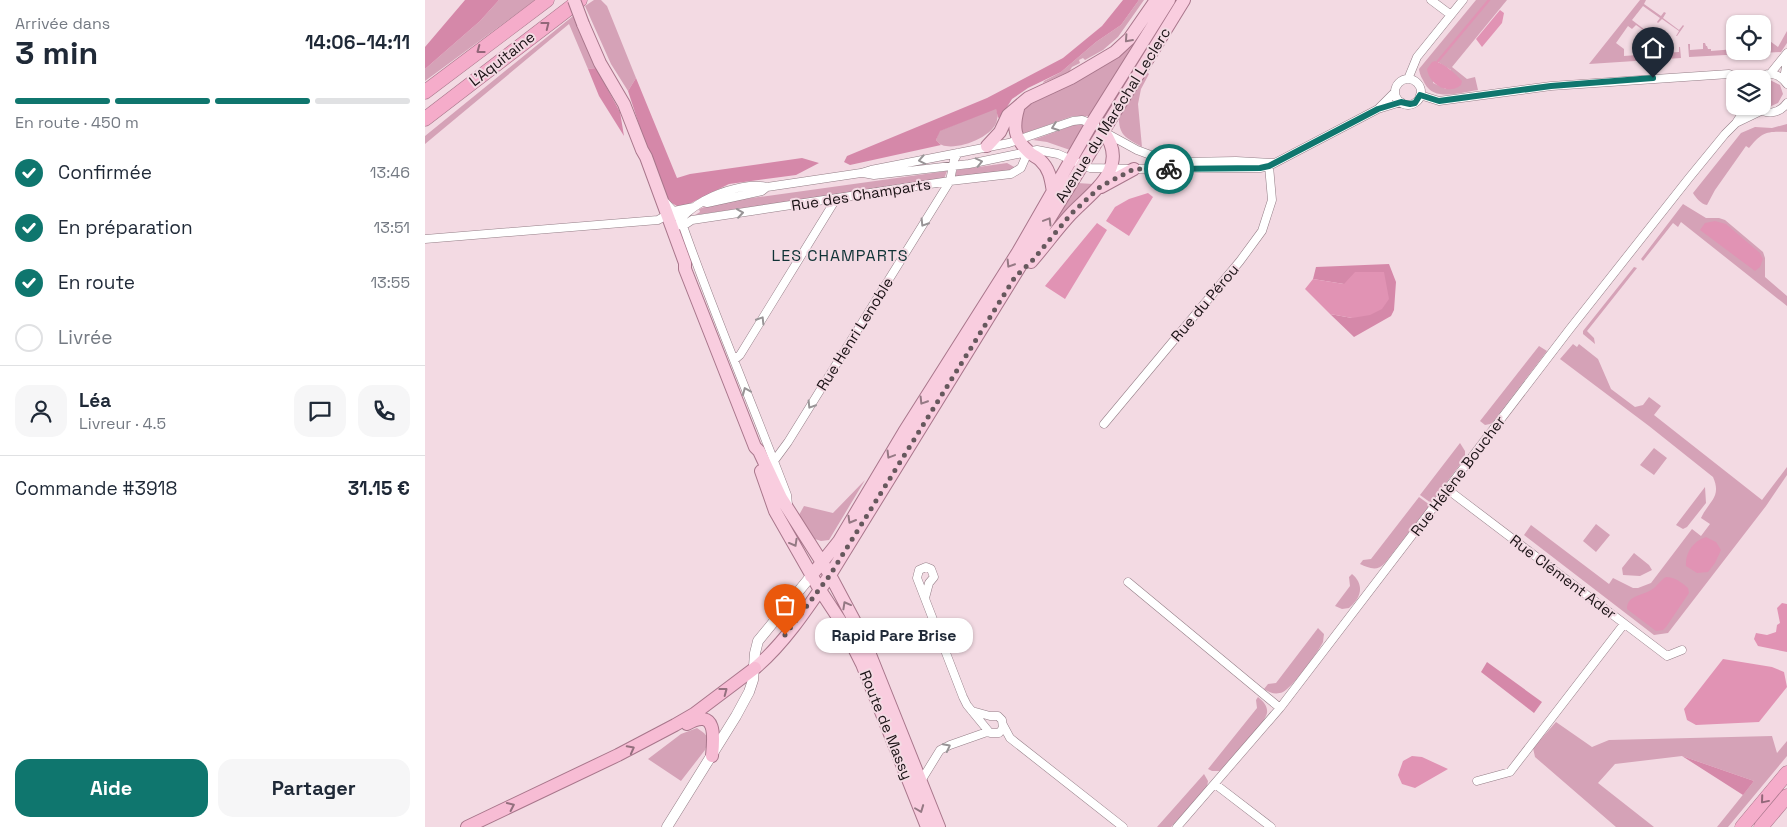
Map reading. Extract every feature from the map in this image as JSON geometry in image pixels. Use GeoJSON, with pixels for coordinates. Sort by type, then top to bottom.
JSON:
{"type":"FeatureCollection","features":[{"type":"Feature","properties":{"kind":"highway","name":"L'Aquitaine"},"geometry":{"type":"LineString","coordinates":[[425,92],[547,0]]}},
{"type":"Feature","properties":{"kind":"highway","name":"L'Aquitaine"},"geometry":{"type":"LineString","coordinates":[[425,119],[580,0]]}},
{"type":"Feature","properties":{"kind":"highway"},"geometry":{"type":"LineString","coordinates":[[467,827],[618,755],[675,725],[694,714],[755,668]]}},
{"type":"Feature","properties":{"kind":"highway"},"geometry":{"type":"LineString","coordinates":[[675,725],[684,725],[696,719],[708,722],[713,728],[714,733],[712,756]]}},
{"type":"Feature","properties":{"kind":"highway"},"geometry":{"type":"LineString","coordinates":[[1742,827],[1787,773]]}},
{"type":"Feature","properties":{"kind":"highway"},"geometry":{"type":"LineString","coordinates":[[1761,827],[1787,796]]}},
{"type":"Feature","properties":{"kind":"main road"},"geometry":{"type":"LineString","coordinates":[[573,0],[600,64],[624,104],[642,150],[647,157],[668,215],[681,264],[685,269],[755,447]]}},
{"type":"Feature","properties":{"kind":"main road"},"geometry":{"type":"LineString","coordinates":[[987,146],[1001,132],[1008,116],[1029,98],[1071,78],[1115,52],[1129,39],[1156,0]]}},
{"type":"Feature","properties":{"kind":"main road","name":"Avenue du Maréchal Leclerc"},"geometry":{"type":"LineString","coordinates":[[880,482],[1015,277],[1077,163],[1093,123],[1169,0]]}},
{"type":"Feature","properties":{"kind":"main road","name":"Avenue du Maréchal Leclerc"},"geometry":{"type":"LineString","coordinates":[[880,482],[1053,192],[1103,131],[1184,0]]}},
{"type":"Feature","properties":{"kind":"main road"},"geometry":{"type":"LineString","coordinates":[[1019,106],[1014,125],[1019,140],[1028,152],[1040,160],[1049,172],[1053,192]]}},
{"type":"Feature","properties":{"kind":"main road"},"geometry":{"type":"LineString","coordinates":[[1101,186],[1111,169],[1113,155],[1111,146],[1103,131]]}},
{"type":"Feature","properties":{"kind":"main road"},"geometry":{"type":"LineString","coordinates":[[642,150],[642,159],[668,215],[679,226],[685,269]]}},
{"type":"Feature","properties":{"kind":"main road"},"geometry":{"type":"LineString","coordinates":[[1015,277],[1032,261],[1071,214],[1101,186],[1134,169]]}},
{"type":"Feature","properties":{"kind":"main road","name":"Route de Massy"},"geometry":{"type":"LineString","coordinates":[[755,447],[759,451],[781,498],[830,575],[863,637],[939,827]]}},
{"type":"Feature","properties":{"kind":"main road","name":"Route de Massy"},"geometry":{"type":"LineString","coordinates":[[755,447],[775,511],[811,576],[841,622],[862,664],[927,827]]}},
{"type":"Feature","properties":{"kind":"main road"},"geometry":{"type":"LineString","coordinates":[[811,576],[839,541],[880,482]]}},
{"type":"Feature","properties":{"kind":"main road"},"geometry":{"type":"LineString","coordinates":[[755,668],[771,653],[820,590],[880,482]]}},
{"type":"Feature","properties":{"kind":"street"},"geometry":{"type":"LineString","coordinates":[[1431,0],[1451,15]]}},
{"type":"Feature","properties":{"kind":"street"},"geometry":{"type":"LineString","coordinates":[[1408,79],[1417,58],[1463,0]]}},
{"type":"Feature","properties":{"kind":"street"},"geometry":{"type":"LineString","coordinates":[[1771,73],[1787,53]]}},
{"type":"Feature","properties":{"kind":"street"},"geometry":{"type":"LineString","coordinates":[[1785,82],[1787,59]]}},
{"type":"Feature","properties":{"kind":"street"},"geometry":{"type":"LineString","coordinates":[[1420,95],[1439,101],[1551,86],[1726,74]]}},
{"type":"Feature","properties":{"kind":"street"},"geometry":{"type":"LineString","coordinates":[[1771,74],[1777,75],[1785,82]]}},
{"type":"Feature","properties":{"kind":"street"},"geometry":{"type":"LineString","coordinates":[[1077,163],[1111,169],[1244,168],[1271,165],[1378,109],[1401,102],[1415,103],[1420,95],[1420,87],[1412,79],[1401,81],[1397,84],[1395,96],[1401,102]]}},
{"type":"Feature","properties":{"kind":"street"},"geometry":{"type":"LineString","coordinates":[[1378,109],[1395,92]]}},
{"type":"Feature","properties":{"kind":"street","name":"Rue Hélène Boucher"},"geometry":{"type":"LineString","coordinates":[[1771,111],[1786,104]]}},
{"type":"Feature","properties":{"kind":"street","name":"Rue Hélène Boucher"},"geometry":{"type":"LineString","coordinates":[[1736,123],[1741,115]]}},
{"type":"Feature","properties":{"kind":"street","name":"Rue Hélène Boucher"},"geometry":{"type":"LineString","coordinates":[[1177,827],[1280,708],[1447,488],[1689,178],[1725,134],[1736,123],[1748,115]]}},
{"type":"Feature","properties":{"kind":"street","name":"Rue des Champarts"},"geometry":{"type":"LineString","coordinates":[[679,226],[703,200],[729,191],[760,185],[767,187],[861,173],[1019,140],[1073,121],[1082,120],[1093,123]]}},
{"type":"Feature","properties":{"kind":"street"},"geometry":{"type":"LineString","coordinates":[[1093,123],[1103,131],[1137,150],[1164,160],[1185,162],[1236,161],[1271,165]]}},
{"type":"Feature","properties":{"kind":"street","name":"Rue des Champarts"},"geometry":{"type":"LineString","coordinates":[[861,173],[874,175],[952,166],[1015,156],[1037,150],[1048,151],[1077,163]]}},
{"type":"Feature","properties":{"kind":"street","name":"Rue des Champarts"},"geometry":{"type":"LineString","coordinates":[[679,226],[692,220],[1015,173],[1021,168],[1028,152]]}},
{"type":"Feature","properties":{"kind":"street"},"geometry":{"type":"LineString","coordinates":[[950,181],[952,166],[958,153]]}},
{"type":"Feature","properties":{"kind":"street","name":"Rue du Pérou"},"geometry":{"type":"LineString","coordinates":[[1104,424],[1240,261],[1262,231],[1272,200],[1271,165]]}},
{"type":"Feature","properties":{"kind":"street","name":"Rue Henri Lenoble"},"geometry":{"type":"LineString","coordinates":[[774,461],[788,442],[950,181]]}},
{"type":"Feature","properties":{"kind":"street"},"geometry":{"type":"LineString","coordinates":[[734,360],[740,355],[836,199]]}},
{"type":"Feature","properties":{"kind":"street","name":"Rue des Champarts"},"geometry":{"type":"LineString","coordinates":[[425,240],[668,215],[696,206]]}},
{"type":"Feature","properties":{"kind":"street","name":"Route de Massy"},"geometry":{"type":"LineString","coordinates":[[679,226],[765,436],[787,495],[789,509]]}},
{"type":"Feature","properties":{"kind":"street","name":"Rue Clément Ader"},"geometry":{"type":"LineString","coordinates":[[1447,488],[1667,656],[1682,650]]}},
{"type":"Feature","properties":{"kind":"street"},"geometry":{"type":"LineString","coordinates":[[925,598],[929,583],[933,579],[934,574],[929,568],[923,567],[917,575],[918,580],[963,697],[967,706],[986,729],[1010,738]]}},
{"type":"Feature","properties":{"kind":"street"},"geometry":{"type":"LineString","coordinates":[[667,827],[712,756],[749,692],[755,668],[755,654],[758,641],[811,576]]}},
{"type":"Feature","properties":{"kind":"street"},"geometry":{"type":"LineString","coordinates":[[918,580],[924,584],[929,583]]}},
{"type":"Feature","properties":{"kind":"street"},"geometry":{"type":"LineString","coordinates":[[1128,582],[1280,708]]}},
{"type":"Feature","properties":{"kind":"street"},"geometry":{"type":"LineString","coordinates":[[1477,781],[1510,772],[1624,624]]}},
{"type":"Feature","properties":{"kind":"street"},"geometry":{"type":"LineString","coordinates":[[972,711],[990,716],[995,715],[1000,718],[1010,738],[1123,827]]}},
{"type":"Feature","properties":{"kind":"street"},"geometry":{"type":"LineString","coordinates":[[986,729],[986,719],[990,716]]}},
{"type":"Feature","properties":{"kind":"street"},"geometry":{"type":"LineString","coordinates":[[996,734],[1001,731],[1003,726]]}},
{"type":"Feature","properties":{"kind":"street"},"geometry":{"type":"LineString","coordinates":[[921,781],[940,750],[986,729]]}},
{"type":"Feature","properties":{"kind":"street"},"geometry":{"type":"LineString","coordinates":[[1215,784],[1271,827]]}},
{"type":"Feature","properties":{"kind":"shaded area"},"geometry":{"type":"Polygon","coordinates":[[[465,0],[499,0],[480,21],[425,69],[425,47],[465,0]]]}},
{"type":"Feature","properties":{"kind":"shaded area"},"geometry":{"type":"Polygon","coordinates":[[[499,0],[535,0],[425,81],[425,69],[480,21],[499,0]]]}},
{"type":"Feature","properties":{"kind":"shaded area"},"geometry":{"type":"Polygon","coordinates":[[[594,0],[601,0],[607,6],[636,78],[628,91],[611,64],[585,6],[594,0]]]}},
{"type":"Feature","properties":{"kind":"shaded area"},"geometry":{"type":"Polygon","coordinates":[[[1123,0],[1139,0],[1121,25],[1096,42],[1061,72],[1028,88],[1012,99],[998,118],[996,109],[940,131],[936,140],[941,145],[850,165],[844,162],[847,156],[987,98],[1063,58],[1102,26],[1123,0]]]}},
{"type":"Feature","properties":{"kind":"shaded area"},"geometry":{"type":"Polygon","coordinates":[[[1139,0],[1144,0],[1118,37],[1103,50],[1085,60],[1083,58],[1079,60],[1080,63],[1072,67],[1069,72],[1043,83],[1061,72],[1096,42],[1121,25],[1139,0]]]}},
{"type":"Feature","properties":{"kind":"shaded area"},"geometry":{"type":"Polygon","coordinates":[[[1476,0],[1507,0],[1452,67],[1467,79],[1475,77],[1478,90],[1456,94],[1435,93],[1429,90],[1425,84],[1419,69],[1476,0]],[[1438,62],[1433,83],[1446,89],[1451,70],[1438,62]]]}},
{"type":"Feature","properties":{"kind":"shaded area"},"geometry":{"type":"Polygon","coordinates":[[[1640,0],[1646,0],[1644,4],[1661,16],[1664,12],[1666,13],[1663,18],[1679,30],[1684,26],[1676,36],[1679,31],[1662,19],[1658,23],[1660,18],[1643,6],[1632,20],[1649,33],[1653,28],[1651,34],[1660,40],[1663,35],[1670,40],[1650,42],[1652,36],[1636,25],[1632,29],[1628,26],[1616,43],[1624,49],[1624,56],[1650,54],[1650,49],[1652,49],[1652,54],[1679,52],[1680,47],[1681,58],[1589,64],[1640,0]]]}},
{"type":"Feature","properties":{"kind":"shaded area"},"geometry":{"type":"Polygon","coordinates":[[[1500,10],[1504,13],[1502,23],[1482,47],[1476,39],[1500,10]]]}},
{"type":"Feature","properties":{"kind":"shaded area"},"geometry":{"type":"Polygon","coordinates":[[[573,16],[596,68],[588,69],[569,24],[425,144],[425,136],[573,16]]]}},
{"type":"Feature","properties":{"kind":"shaded area"},"geometry":{"type":"Polygon","coordinates":[[[1787,31],[1787,43],[1781,52],[1771,53],[1771,42],[1778,47],[1787,31]]]}},
{"type":"Feature","properties":{"kind":"shaded area"},"geometry":{"type":"Polygon","coordinates":[[[1138,35],[1141,37],[1091,116],[1073,116],[1022,134],[1021,118],[1029,105],[1117,58],[1138,35]]]}},
{"type":"Feature","properties":{"kind":"shaded area"},"geometry":{"type":"Polygon","coordinates":[[[1703,43],[1705,43],[1711,51],[1726,50],[1726,55],[1689,57],[1688,44],[1690,44],[1690,50],[1703,49],[1703,43]]]}},
{"type":"Feature","properties":{"kind":"shaded area"},"geometry":{"type":"Polygon","coordinates":[[[1435,61],[1453,72],[1462,81],[1461,85],[1456,88],[1445,89],[1435,84],[1427,69],[1435,61]]]}},
{"type":"Feature","properties":{"kind":"shaded area"},"geometry":{"type":"Polygon","coordinates":[[[596,68],[620,112],[624,136],[599,96],[588,69],[596,68]]]}},
{"type":"Feature","properties":{"kind":"shaded area"},"geometry":{"type":"Polygon","coordinates":[[[1146,71],[1149,74],[1141,89],[1138,104],[1142,147],[1123,134],[1119,125],[1119,119],[1146,71]]]}},
{"type":"Feature","properties":{"kind":"shaded area"},"geometry":{"type":"Polygon","coordinates":[[[636,78],[677,178],[690,174],[802,158],[819,163],[796,175],[729,184],[687,205],[677,206],[668,201],[647,149],[628,91],[636,78]]]}},
{"type":"Feature","properties":{"kind":"shaded area"},"geometry":{"type":"Polygon","coordinates":[[[1771,80],[1780,85],[1783,94],[1778,103],[1771,106],[1771,80]]]}},
{"type":"Feature","properties":{"kind":"shaded area"},"geometry":{"type":"Polygon","coordinates":[[[996,108],[997,118],[994,126],[982,137],[957,146],[942,145],[936,140],[939,131],[996,108]]]}},
{"type":"Feature","properties":{"kind":"shaded area"},"geometry":{"type":"Polygon","coordinates":[[[1077,124],[1086,124],[1070,150],[1047,142],[1033,140],[1077,124]]]}},
{"type":"Feature","properties":{"kind":"shaded area"},"geometry":{"type":"Polygon","coordinates":[[[1787,124],[1787,132],[1765,134],[1749,148],[1746,146],[1715,190],[1707,205],[1696,197],[1693,193],[1741,133],[1755,127],[1772,128],[1787,124]]]}},
{"type":"Feature","properties":{"kind":"shaded area"},"geometry":{"type":"Polygon","coordinates":[[[1007,163],[1016,168],[1013,171],[957,177],[955,175],[957,170],[1007,163]]]}},
{"type":"Feature","properties":{"kind":"shaded area"},"geometry":{"type":"Polygon","coordinates":[[[947,171],[944,179],[695,215],[700,212],[699,209],[716,203],[947,171]]]}},
{"type":"Feature","properties":{"kind":"shaded area"},"geometry":{"type":"Polygon","coordinates":[[[1077,183],[1093,184],[1056,223],[1055,222],[1077,183]]]}},
{"type":"Feature","properties":{"kind":"shaded area"},"geometry":{"type":"Polygon","coordinates":[[[1148,193],[1153,197],[1129,236],[1106,221],[1115,207],[1129,199],[1148,193]]]}},
{"type":"Feature","properties":{"kind":"shaded area"},"geometry":{"type":"Polygon","coordinates":[[[1683,204],[1706,218],[1725,220],[1763,252],[1765,258],[1765,277],[1787,296],[1787,306],[1681,222],[1678,227],[1673,223],[1643,261],[1641,259],[1683,204]]]}},
{"type":"Feature","properties":{"kind":"shaded area"},"geometry":{"type":"Polygon","coordinates":[[[1715,221],[1726,224],[1760,253],[1763,259],[1760,267],[1755,271],[1700,230],[1705,223],[1715,221]]]}},
{"type":"Feature","properties":{"kind":"shaded area"},"geometry":{"type":"Polygon","coordinates":[[[1097,223],[1107,230],[1065,299],[1045,286],[1097,223]]]}},
{"type":"Feature","properties":{"kind":"shaded area"},"geometry":{"type":"Polygon","coordinates":[[[1389,264],[1396,282],[1394,310],[1391,316],[1354,337],[1330,314],[1352,318],[1344,284],[1313,279],[1316,267],[1389,264]]]}},
{"type":"Feature","properties":{"kind":"shaded area"},"geometry":{"type":"Polygon","coordinates":[[[1634,267],[1637,268],[1587,331],[1594,338],[1595,344],[1583,334],[1583,331],[1634,267]]]}},
{"type":"Feature","properties":{"kind":"shaded area"},"geometry":{"type":"Polygon","coordinates":[[[1355,272],[1384,272],[1389,299],[1382,309],[1370,315],[1352,318],[1330,314],[1305,289],[1313,279],[1344,284],[1355,272]]]}},
{"type":"Feature","properties":{"kind":"shaded area"},"geometry":{"type":"Polygon","coordinates":[[[1573,344],[1577,347],[1579,344],[1598,359],[1611,389],[1635,407],[1643,405],[1649,397],[1661,406],[1654,415],[1762,500],[1787,467],[1787,475],[1766,506],[1668,633],[1654,635],[1524,535],[1531,525],[1609,584],[1613,578],[1633,588],[1638,588],[1651,583],[1692,529],[1701,536],[1710,524],[1701,518],[1715,494],[1716,489],[1713,477],[1560,359],[1573,344]]]}},
{"type":"Feature","properties":{"kind":"shaded area"},"geometry":{"type":"Polygon","coordinates":[[[1539,346],[1547,351],[1493,422],[1485,425],[1480,421],[1539,346]]]}},
{"type":"Feature","properties":{"kind":"shaded area"},"geometry":{"type":"Polygon","coordinates":[[[1460,443],[1465,451],[1465,458],[1431,503],[1420,495],[1460,443]]]}},
{"type":"Feature","properties":{"kind":"shaded area"},"geometry":{"type":"Polygon","coordinates":[[[1654,448],[1667,458],[1654,475],[1640,465],[1654,448]]]}},
{"type":"Feature","properties":{"kind":"shaded area"},"geometry":{"type":"Polygon","coordinates":[[[865,480],[829,540],[821,541],[815,539],[799,515],[804,506],[833,513],[865,480]]]}},
{"type":"Feature","properties":{"kind":"shaded area"},"geometry":{"type":"Polygon","coordinates":[[[1705,487],[1706,503],[1687,527],[1683,529],[1676,525],[1705,487]]]}},
{"type":"Feature","properties":{"kind":"shaded area"},"geometry":{"type":"Polygon","coordinates":[[[1419,497],[1430,505],[1385,563],[1379,568],[1370,568],[1360,564],[1363,560],[1371,559],[1419,497]]]}},
{"type":"Feature","properties":{"kind":"shaded area"},"geometry":{"type":"Polygon","coordinates":[[[1596,524],[1610,535],[1596,552],[1583,541],[1596,524]]]}},
{"type":"Feature","properties":{"kind":"shaded area"},"geometry":{"type":"Polygon","coordinates":[[[1706,537],[1716,542],[1721,550],[1708,572],[1697,573],[1686,566],[1688,552],[1697,541],[1706,537]]]}},
{"type":"Feature","properties":{"kind":"shaded area"},"geometry":{"type":"Polygon","coordinates":[[[1634,553],[1649,565],[1652,570],[1640,576],[1623,575],[1622,568],[1634,553]]]}},
{"type":"Feature","properties":{"kind":"shaded area"},"geometry":{"type":"Polygon","coordinates":[[[1352,574],[1359,583],[1359,596],[1349,608],[1342,609],[1335,606],[1350,586],[1349,577],[1352,574]]]}},
{"type":"Feature","properties":{"kind":"shaded area"},"geometry":{"type":"Polygon","coordinates":[[[1666,577],[1680,582],[1688,588],[1689,593],[1666,627],[1663,630],[1656,631],[1627,609],[1632,598],[1653,589],[1666,577]]]}},
{"type":"Feature","properties":{"kind":"shaded area"},"geometry":{"type":"Polygon","coordinates":[[[1782,603],[1787,604],[1787,652],[1758,646],[1754,639],[1756,633],[1767,635],[1776,632],[1777,625],[1780,623],[1777,608],[1782,603]]]}},
{"type":"Feature","properties":{"kind":"shaded area"},"geometry":{"type":"Polygon","coordinates":[[[1318,628],[1324,634],[1323,642],[1311,661],[1292,684],[1283,692],[1278,693],[1264,689],[1268,684],[1276,683],[1318,628]]]}},
{"type":"Feature","properties":{"kind":"shaded area"},"geometry":{"type":"Polygon","coordinates":[[[1723,659],[1772,667],[1784,672],[1787,687],[1759,722],[1696,725],[1687,720],[1684,709],[1723,659]]]}},
{"type":"Feature","properties":{"kind":"shaded area"},"geometry":{"type":"Polygon","coordinates":[[[1487,662],[1542,702],[1534,713],[1481,672],[1487,662]]]}},
{"type":"Feature","properties":{"kind":"shaded area"},"geometry":{"type":"Polygon","coordinates":[[[1258,697],[1267,708],[1265,719],[1220,771],[1208,769],[1257,708],[1256,700],[1258,697]]]}},
{"type":"Feature","properties":{"kind":"shaded area"},"geometry":{"type":"Polygon","coordinates":[[[1556,722],[1592,747],[1609,740],[1772,736],[1777,753],[1787,741],[1787,756],[1728,827],[1717,827],[1754,781],[1682,756],[1615,764],[1598,783],[1654,827],[1616,827],[1535,757],[1533,748],[1556,722]]]}},
{"type":"Feature","properties":{"kind":"shaded area"},"geometry":{"type":"Polygon","coordinates":[[[697,728],[709,739],[705,750],[681,781],[648,759],[681,734],[697,728]]]}},
{"type":"Feature","properties":{"kind":"shaded area"},"geometry":{"type":"Polygon","coordinates":[[[1412,756],[1422,757],[1448,769],[1415,788],[1402,784],[1398,775],[1403,761],[1412,756]]]}},
{"type":"Feature","properties":{"kind":"shaded area"},"geometry":{"type":"Polygon","coordinates":[[[1682,756],[1754,781],[1743,795],[1682,756]]]}},
{"type":"Feature","properties":{"kind":"shaded area"},"geometry":{"type":"Polygon","coordinates":[[[1204,774],[1208,781],[1207,787],[1171,827],[1157,827],[1204,774]]]}},
{"type":"Feature","properties":{"kind":"waterway"},"geometry":{"type":"LineString","coordinates":[[1438,61],[1489,0]]}},
{"type":"Feature","properties":{"kind":"way so far"},"geometry":{"type":"LineString","coordinates":[[785,635],[806,610],[848,547],[1015,277],[1032,261],[1071,214],[1101,186],[1134,169],[1169,169]]}},
{"type":"Feature","properties":{"kind":"place","name":"Rapid Pare Brise"},"geometry":{"type":"Point","coordinates":[785,635]}},
{"type":"Feature","properties":{"kind":"district","name":"LES CHAMPARTS"},"geometry":{"type":"Point","coordinates":[840,255]}},
{"type":"Feature","properties":{"kind":"route"},"geometry":{"type":"LineString","coordinates":[[1169,169],[1260,168],[1269,166],[1378,109],[1401,102],[1405,104],[1415,103],[1420,95],[1439,101],[1551,86],[1653,78]]}}]}
